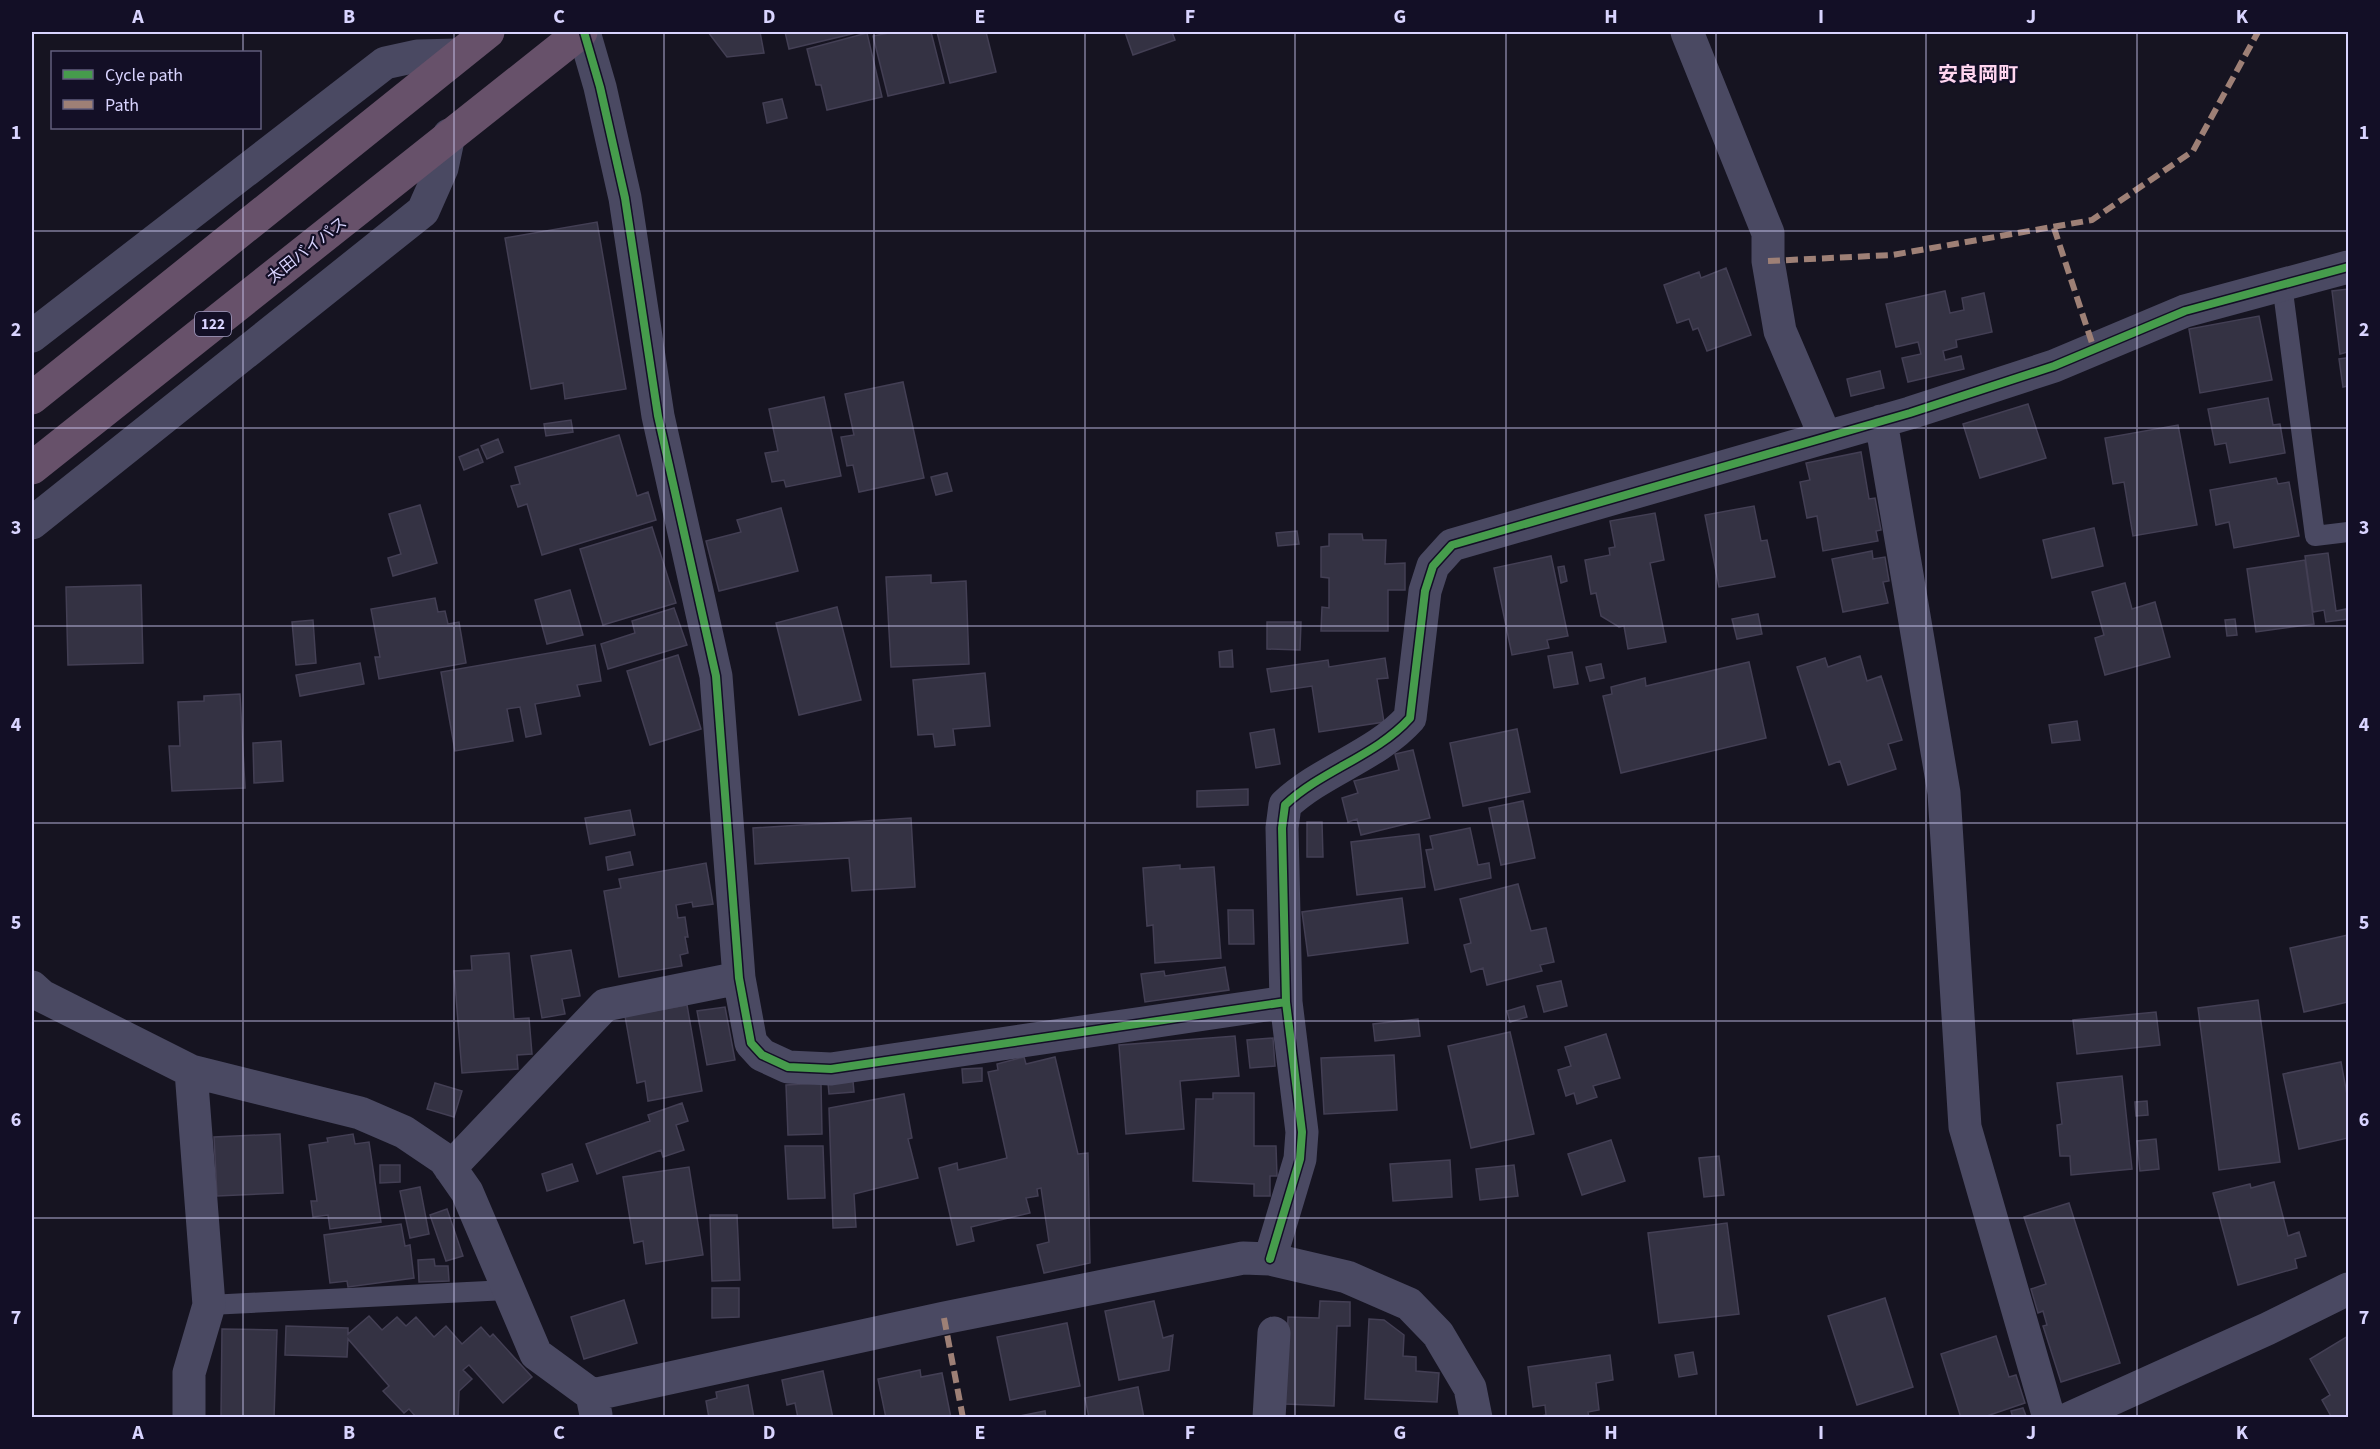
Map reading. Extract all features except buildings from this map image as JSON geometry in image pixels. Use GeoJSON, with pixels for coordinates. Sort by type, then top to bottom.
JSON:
{"type":"FeatureCollection","features":[{"type":"Feature","properties":{"kind":"highway"},"geometry":{"type":"LineString","coordinates":[[32,398],[488,32]]}},
{"type":"Feature","properties":{"kind":"highway","name":"太田バイパス"},"geometry":{"type":"LineString","coordinates":[[32,468],[449,135],[583,32]]}},
{"type":"Feature","properties":{"kind":"street"},"geometry":{"type":"LineString","coordinates":[[583,32],[600,87],[625,198],[658,416],[716,676],[739,978],[751,1043],[762,1055],[788,1067],[831,1069],[1286,1002]]}},
{"type":"Feature","properties":{"kind":"street"},"geometry":{"type":"LineString","coordinates":[[1687,32],[1768,233],[1768,261],[1780,331],[1825,436]]}},
{"type":"Feature","properties":{"kind":"street"},"geometry":{"type":"LineString","coordinates":[[32,336],[385,63],[417,56],[458,56]]}},
{"type":"Feature","properties":{"kind":"street"},"geometry":{"type":"LineString","coordinates":[[32,523],[423,211],[442,168],[449,135]]}},
{"type":"Feature","properties":{"kind":"street"},"geometry":{"type":"LineString","coordinates":[[1270,1259],[1300,1159],[1302,1132],[1286,1002],[1282,828],[1285,805],[1300,791],[1396,733],[1410,718],[1425,591],[1433,566],[1452,545],[1881,421],[2054,366],[2185,310],[2349,267]]}},
{"type":"Feature","properties":{"kind":"street"},"geometry":{"type":"LineString","coordinates":[[1881,421],[1944,793],[1965,1127],[2049,1418]]}},
{"type":"Feature","properties":{"kind":"street"},"geometry":{"type":"LineString","coordinates":[[450,1168],[605,1005],[739,978]]}},
{"type":"Feature","properties":{"kind":"street"},"geometry":{"type":"LineString","coordinates":[[32,987],[42,996],[190,1071],[360,1113],[404,1132],[444,1160],[467,1192],[536,1354],[594,1406],[944,1318],[1244,1258],[1270,1259],[1347,1277],[1409,1304],[1438,1335],[1470,1388],[1476,1418]]}},
{"type":"Feature","properties":{"kind":"street"},"geometry":{"type":"LineString","coordinates":[[189,1418],[189,1373],[210,1305],[190,1071]]}},
{"type":"Feature","properties":{"kind":"street"},"geometry":{"type":"LineString","coordinates":[[2070,1418],[2349,1289]]}},
{"type":"Feature","properties":{"kind":"street"},"geometry":{"type":"LineString","coordinates":[[1269,1418],[1274,1333]]}},
{"type":"Feature","properties":{"kind":"lane"},"geometry":{"type":"LineString","coordinates":[[2282,284],[2315,536],[2349,532]]}},
{"type":"Feature","properties":{"kind":"lane"},"geometry":{"type":"LineString","coordinates":[[210,1305],[507,1290]]}},
{"type":"Feature","properties":{"kind":"marked path"},"geometry":{"type":"LineString","coordinates":[[1768,261],[1892,255],[2092,220],[2193,151],[2258,32]]}},
{"type":"Feature","properties":{"kind":"marked path"},"geometry":{"type":"LineString","coordinates":[[2054,228],[2094,349]]}},
{"type":"Feature","properties":{"kind":"marked path"},"geometry":{"type":"LineString","coordinates":[[944,1318],[963,1418]]}},
{"type":"Feature","properties":{"kind":"cycle path"},"geometry":{"type":"LineString","coordinates":[[584,32],[600,87],[625,198],[658,416],[716,676],[739,978],[751,1043],[762,1055],[788,1067],[831,1069],[1286,1002]]}},
{"type":"Feature","properties":{"kind":"cycle path"},"geometry":{"type":"LineString","coordinates":[[1270,1259],[1300,1159],[1302,1132],[1286,1002],[1282,828],[1285,805],[1315,782],[1381,743],[1410,718],[1425,591],[1433,566],[1452,545],[1910,413],[2054,366],[2185,311],[2348,267]]}},
{"type":"Feature","properties":{"kind":"district","name":"安良岡町"},"geometry":{"type":"Point","coordinates":[1978,75]}}]}
